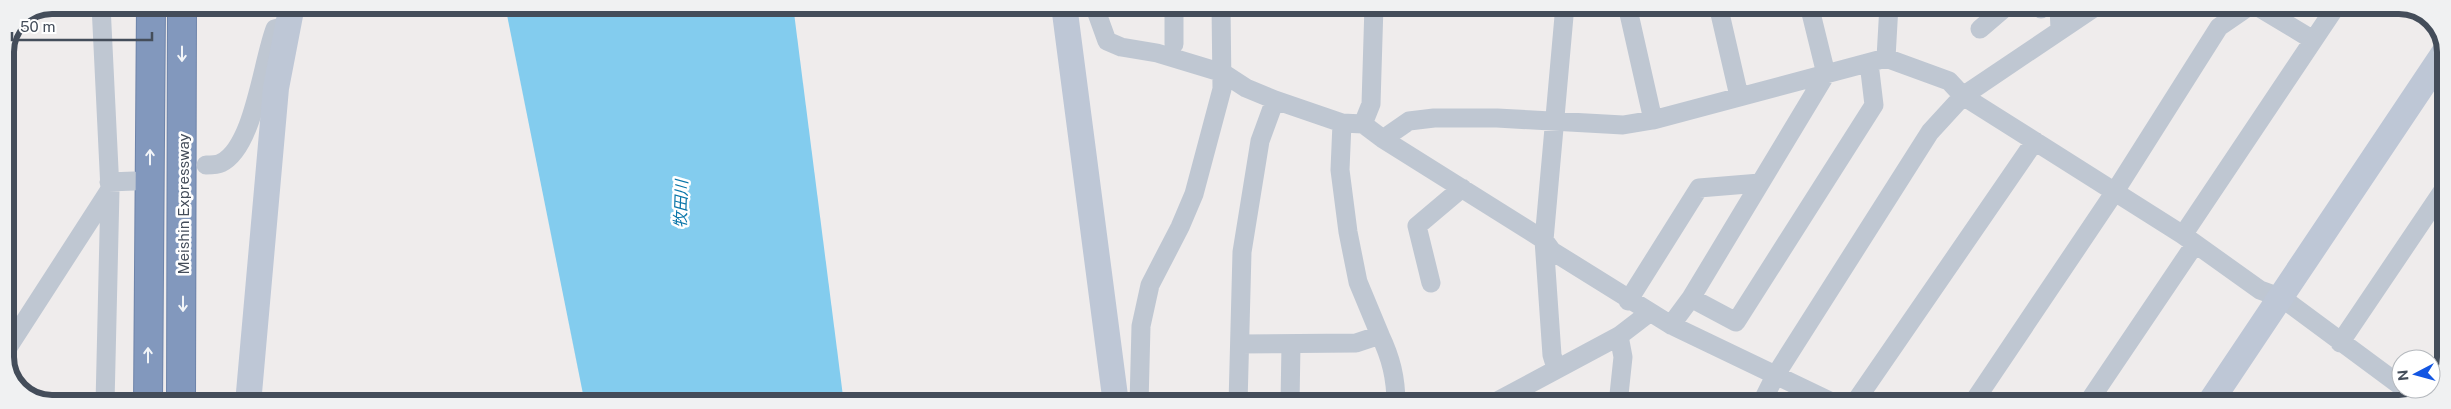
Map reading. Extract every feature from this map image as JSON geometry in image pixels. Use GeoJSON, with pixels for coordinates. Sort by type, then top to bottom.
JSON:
{"type":"FeatureCollection","features":[{"type":"Feature","properties":{"kind":"highway"},"geometry":{"type":"LineString","coordinates":[[148,395],[151,14]]}},
{"type":"Feature","properties":{"kind":"highway","name":"Meishin Expressway"},"geometry":{"type":"LineString","coordinates":[[181,395],[182,14]]}},
{"type":"Feature","properties":{"kind":"street"},"geometry":{"type":"LineString","coordinates":[[101,14],[110,186],[105,395]]}},
{"type":"Feature","properties":{"kind":"street"},"geometry":{"type":"LineString","coordinates":[[1065,14],[1115,395]]}},
{"type":"Feature","properties":{"kind":"street"},"geometry":{"type":"LineString","coordinates":[[1097,14],[1107,41],[1122,47],[1158,53],[1223,73],[1246,88],[1342,123],[1364,124],[1383,139],[1544,240],[1552,251],[1649,313],[1670,325],[1816,395]]}},
{"type":"Feature","properties":{"kind":"street"},"geometry":{"type":"LineString","coordinates":[[1174,14],[1174,44]]}},
{"type":"Feature","properties":{"kind":"street"},"geometry":{"type":"LineString","coordinates":[[1139,395],[1141,326],[1150,285],[1180,228],[1194,194],[1222,89],[1221,14]]}},
{"type":"Feature","properties":{"kind":"street"},"geometry":{"type":"LineString","coordinates":[[1364,124],[1371,104],[1374,14]]}},
{"type":"Feature","properties":{"kind":"street"},"geometry":{"type":"LineString","coordinates":[[1556,368],[1552,355],[1544,240],[1564,14]]}},
{"type":"Feature","properties":{"kind":"street"},"geometry":{"type":"LineString","coordinates":[[1629,14],[1653,120]]}},
{"type":"Feature","properties":{"kind":"street"},"geometry":{"type":"LineString","coordinates":[[1720,14],[1739,96]]}},
{"type":"Feature","properties":{"kind":"street"},"geometry":{"type":"LineString","coordinates":[[1670,325],[1691,298],[1826,74],[1812,14]]}},
{"type":"Feature","properties":{"kind":"street"},"geometry":{"type":"LineString","coordinates":[[1691,298],[1736,322],[1874,105],[1878,61],[1887,14]]}},
{"type":"Feature","properties":{"kind":"street"},"geometry":{"type":"LineString","coordinates":[[1980,29],[1998,14]]}},
{"type":"Feature","properties":{"kind":"street"},"geometry":{"type":"LineString","coordinates":[[2051,14],[2060,30]]}},
{"type":"Feature","properties":{"kind":"street"},"geometry":{"type":"LineString","coordinates":[[1765,395],[1774,376],[1930,132],[1963,96],[2084,14]]}},
{"type":"Feature","properties":{"kind":"street"},"geometry":{"type":"LineString","coordinates":[[1978,395],[2114,193],[2218,27],[2238,14]]}},
{"type":"Feature","properties":{"kind":"street"},"geometry":{"type":"LineString","coordinates":[[2270,14],[2313,40]]}},
{"type":"Feature","properties":{"kind":"street"},"geometry":{"type":"LineString","coordinates":[[2093,395],[2331,14]]}},
{"type":"Feature","properties":{"kind":"street"},"geometry":{"type":"LineString","coordinates":[[206,165],[220,163],[231,156],[244,138],[267,49],[275,30],[291,15]]}},
{"type":"Feature","properties":{"kind":"street"},"geometry":{"type":"LineString","coordinates":[[249,395],[276,88],[291,15]]}},
{"type":"Feature","properties":{"kind":"street"},"geometry":{"type":"LineString","coordinates":[[1383,139],[1409,121],[1434,118],[1497,118],[1623,125],[1653,120],[1878,61],[1949,81],[1963,96],[2189,239],[2260,290],[2282,298],[2391,379]]}},
{"type":"Feature","properties":{"kind":"street"},"geometry":{"type":"LineString","coordinates":[[2215,395],[2282,298],[2437,64]]}},
{"type":"Feature","properties":{"kind":"street"},"geometry":{"type":"LineString","coordinates":[[1238,395],[1242,252],[1260,141],[1275,100]]}},
{"type":"Feature","properties":{"kind":"street"},"geometry":{"type":"LineString","coordinates":[[1342,123],[1340,170],[1348,232],[1358,282],[1390,356],[1396,383],[1396,395]]}},
{"type":"Feature","properties":{"kind":"street"},"geometry":{"type":"LineString","coordinates":[[1860,395],[2034,141]]}},
{"type":"Feature","properties":{"kind":"street"},"geometry":{"type":"LineString","coordinates":[[14,338],[110,186],[134,181]]}},
{"type":"Feature","properties":{"kind":"street"},"geometry":{"type":"LineString","coordinates":[[1628,300],[1699,188],[1760,184]]}},
{"type":"Feature","properties":{"kind":"street"},"geometry":{"type":"LineString","coordinates":[[1431,283],[1417,226],[1462,188]]}},
{"type":"Feature","properties":{"kind":"street"},"geometry":{"type":"LineString","coordinates":[[2340,342],[2437,199]]}},
{"type":"Feature","properties":{"kind":"street"},"geometry":{"type":"LineString","coordinates":[[1525,395],[1556,368],[1619,336],[1649,313]]}},
{"type":"Feature","properties":{"kind":"street"},"geometry":{"type":"LineString","coordinates":[[1240,344],[1356,343],[1380,335]]}},
{"type":"Feature","properties":{"kind":"street"},"geometry":{"type":"LineString","coordinates":[[1619,336],[1623,357],[1619,395]]}},
{"type":"Feature","properties":{"kind":"street"},"geometry":{"type":"LineString","coordinates":[[1290,395],[1291,344]]}},
{"type":"Feature","properties":{"kind":"water","name":"牧田川"},"geometry":{"type":"Polygon","coordinates":[[[507,14],[794,14],[843,395],[583,395],[507,14]]]}}]}
